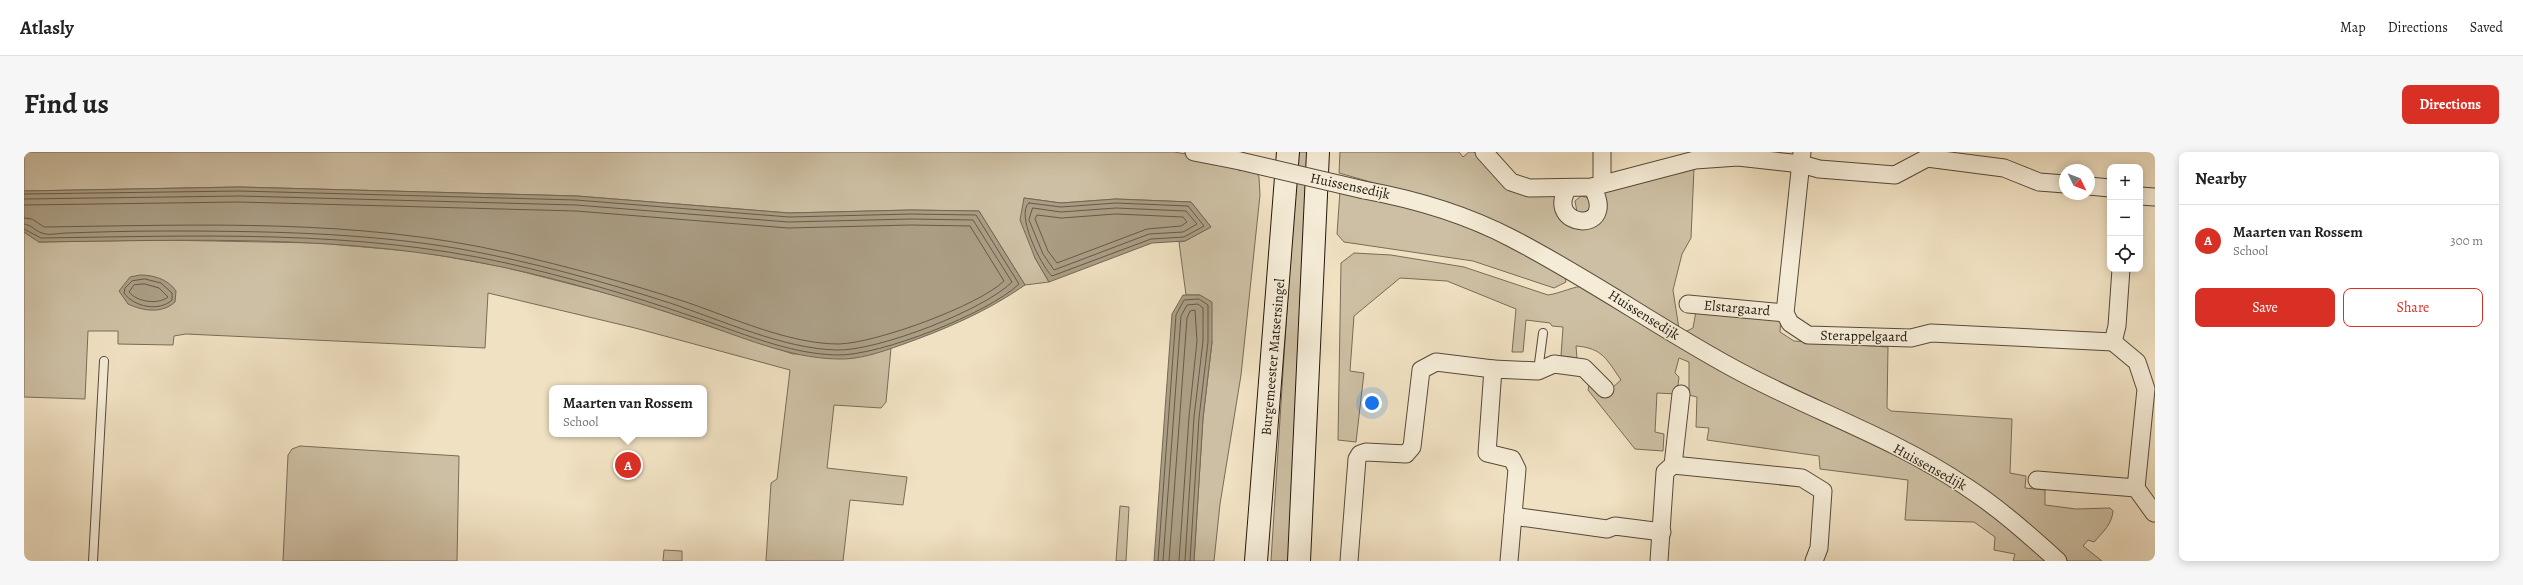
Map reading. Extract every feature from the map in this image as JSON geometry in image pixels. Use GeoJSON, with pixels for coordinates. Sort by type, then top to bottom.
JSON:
{"type":"FeatureCollection","features":[{"type":"Feature","properties":{"kind":"main road","name":"Burgemeester Matsersingel"},"geometry":{"type":"LineString","coordinates":[[1256,561],[1288,152]]}},
{"type":"Feature","properties":{"kind":"main road"},"geometry":{"type":"LineString","coordinates":[[1299,561],[1318,152]]}},
{"type":"Feature","properties":{"kind":"street","name":"Huissensedijk"},"geometry":{"type":"LineString","coordinates":[[1194,152],[1240,161],[1364,190],[1399,196],[1447,212],[1509,237],[1599,287],[1696,348],[1777,393],[1900,448],[1964,485],[2012,520],[2058,561]]}},
{"type":"Feature","properties":{"kind":"street"},"geometry":{"type":"LineString","coordinates":[[1484,152],[1511,182],[1529,188],[1597,186],[1701,159],[1738,157],[1802,158],[1819,169],[1895,175],[1928,158],[1944,156],[2004,168],[2038,182],[2059,184]]}},
{"type":"Feature","properties":{"kind":"street"},"geometry":{"type":"LineString","coordinates":[[1568,188],[1563,201],[1566,214],[1572,219],[1583,221],[1592,218],[1599,210],[1597,186],[1602,152]]}},
{"type":"Feature","properties":{"kind":"street"},"geometry":{"type":"LineString","coordinates":[[1785,313],[1802,158]]}},
{"type":"Feature","properties":{"kind":"street"},"geometry":{"type":"LineString","coordinates":[[2095,187],[2107,188]]}},
{"type":"Feature","properties":{"kind":"street"},"geometry":{"type":"LineString","coordinates":[[2143,196],[2155,197]]}},
{"type":"Feature","properties":{"kind":"street"},"geometry":{"type":"LineString","coordinates":[[2121,272],[2117,326],[2113,342],[2137,362],[2146,389],[2136,488],[2154,513]]}},
{"type":"Feature","properties":{"kind":"street","name":"Elstargaard"},"geometry":{"type":"LineString","coordinates":[[1688,304],[1785,313]]}},
{"type":"Feature","properties":{"kind":"street","name":"Sterappelgaard"},"geometry":{"type":"LineString","coordinates":[[1785,313],[1790,322],[1808,335],[1911,338],[1930,333],[2113,342]]}},
{"type":"Feature","properties":{"kind":"street"},"geometry":{"type":"LineString","coordinates":[[1349,561],[1357,459],[1360,454],[1366,452],[1406,454],[1412,447],[1421,370],[1436,362],[1493,369],[1538,371],[1554,364],[1584,368],[1605,389]]}},
{"type":"Feature","properties":{"kind":"street"},"geometry":{"type":"LineString","coordinates":[[1493,369],[1487,453],[1512,459],[1517,469],[1509,561]]}},
{"type":"Feature","properties":{"kind":"street"},"geometry":{"type":"LineString","coordinates":[[1659,561],[1665,472],[1673,464],[1681,394]]}},
{"type":"Feature","properties":{"kind":"street"},"geometry":{"type":"LineString","coordinates":[[1673,464],[1802,478],[1823,491],[1819,548],[1814,561]]}},
{"type":"Feature","properties":{"kind":"street"},"geometry":{"type":"LineString","coordinates":[[2037,480],[2136,488]]}},
{"type":"Feature","properties":{"kind":"street"},"geometry":{"type":"LineString","coordinates":[[1513,516],[1607,529],[1615,526],[1662,532]]}},
{"type":"Feature","properties":{"kind":"lane"},"geometry":{"type":"LineString","coordinates":[[1538,371],[1543,333]]}},
{"type":"Feature","properties":{"kind":"lane"},"geometry":{"type":"LineString","coordinates":[[93,561],[104,362]]}},
{"type":"Feature","properties":{"kind":"shaded area"},"geometry":{"type":"Polygon","coordinates":[[[24,152],[1174,152],[1211,158],[1255,169],[1259,177],[1260,195],[1241,375],[1220,504],[1214,561],[1194,561],[1203,418],[1212,342],[1200,295],[1186,295],[1179,242],[1185,241],[1211,227],[1191,202],[1116,199],[1061,203],[1024,198],[1035,258],[1049,282],[1025,285],[979,211],[911,210],[789,213],[577,196],[239,187],[24,191],[24,152]]]}},
{"type":"Feature","properties":{"kind":"shaded area"},"geometry":{"type":"Polygon","coordinates":[[[1297,152],[1310,152],[1290,561],[1271,561],[1297,152]]]}},
{"type":"Feature","properties":{"kind":"shaded area"},"geometry":{"type":"Polygon","coordinates":[[[1340,152],[1459,152],[1463,157],[1469,152],[1474,152],[1491,169],[1561,196],[1560,212],[1603,218],[1607,204],[1604,193],[1609,187],[1694,168],[1691,238],[1682,254],[1673,290],[1679,329],[1458,207],[1339,173],[1340,152]]]}},
{"type":"Feature","properties":{"kind":"shaded area"},"geometry":{"type":"Polygon","coordinates":[[[1340,191],[1369,196],[1473,225],[1564,271],[1566,282],[1554,288],[1473,261],[1344,242],[1337,234],[1340,191]]]}},
{"type":"Feature","properties":{"kind":"shaded area"},"geometry":{"type":"Polygon","coordinates":[[[1581,196],[1590,198],[1589,213],[1577,212],[1575,201],[1581,196]]]}},
{"type":"Feature","properties":{"kind":"shaded area"},"geometry":{"type":"Polygon","coordinates":[[[24,232],[39,242],[160,240],[318,243],[421,252],[504,267],[625,298],[793,354],[884,350],[891,348],[886,402],[881,408],[834,405],[827,468],[907,477],[903,505],[850,500],[843,561],[766,561],[771,483],[777,479],[790,370],[635,328],[488,293],[485,348],[186,334],[174,336],[173,345],[118,344],[118,331],[88,331],[85,399],[24,397],[24,232]]]}},
{"type":"Feature","properties":{"kind":"shaded area"},"geometry":{"type":"Polygon","coordinates":[[[1354,253],[1391,255],[1464,267],[1548,295],[1586,286],[1972,497],[2050,561],[2013,561],[2015,554],[1994,550],[1995,537],[1974,522],[1905,520],[1908,480],[1820,469],[1819,456],[1707,440],[1709,428],[1696,427],[1697,397],[1689,395],[1689,362],[1679,358],[1675,373],[1679,377],[1677,394],[1657,393],[1655,432],[1664,434],[1663,451],[1635,449],[1588,390],[1590,380],[1604,395],[1621,380],[1603,356],[1592,349],[1576,346],[1577,358],[1561,356],[1563,327],[1552,326],[1550,323],[1526,320],[1523,352],[1512,352],[1516,309],[1447,281],[1400,278],[1354,316],[1350,371],[1364,373],[1356,442],[1338,440],[1341,263],[1354,253]]]}},
{"type":"Feature","properties":{"kind":"shaded area"},"geometry":{"type":"Polygon","coordinates":[[[1696,311],[1781,315],[1780,332],[1794,341],[1888,347],[1887,408],[1891,411],[2012,419],[2010,473],[2026,476],[2025,488],[2045,490],[2045,505],[2076,509],[2110,508],[2113,511],[2111,520],[2104,531],[2094,542],[2088,540],[2083,546],[2102,561],[2068,561],[2027,524],[1685,332],[1693,328],[1696,311]]]}},
{"type":"Feature","properties":{"kind":"shaded area"},"geometry":{"type":"Polygon","coordinates":[[[300,446],[459,456],[457,561],[283,561],[288,455],[292,449],[300,446]]]}},
{"type":"Feature","properties":{"kind":"shaded area"},"geometry":{"type":"Polygon","coordinates":[[[1120,506],[1129,507],[1126,561],[1116,561],[1120,506]]]}},
{"type":"Feature","properties":{"kind":"shaded area"},"geometry":{"type":"Polygon","coordinates":[[[664,550],[682,551],[682,561],[663,561],[664,550]]]}},
{"type":"Feature","properties":{"kind":"water"},"geometry":{"type":"Polygon","coordinates":[[[239,187],[577,196],[789,213],[911,210],[979,211],[1025,285],[996,304],[934,333],[870,355],[837,359],[800,355],[764,345],[670,313],[551,278],[445,256],[388,249],[272,241],[155,240],[39,242],[24,232],[24,191],[239,187]]]}},
{"type":"Feature","properties":{"kind":"water"},"geometry":{"type":"Polygon","coordinates":[[[1024,198],[1061,203],[1116,199],[1191,202],[1211,227],[1185,241],[1152,243],[1049,282],[1035,258],[1020,220],[1024,198]]]}},
{"type":"Feature","properties":{"kind":"water"},"geometry":{"type":"Polygon","coordinates":[[[140,275],[160,278],[169,283],[176,291],[175,302],[170,306],[158,310],[146,310],[128,304],[119,291],[130,277],[140,275]]]}},
{"type":"Feature","properties":{"kind":"water"},"geometry":{"type":"Polygon","coordinates":[[[1183,295],[1200,295],[1212,302],[1212,342],[1203,418],[1194,561],[1154,561],[1172,314],[1183,295]]]}},
{"type":"Feature","properties":{"kind":"place","name":"Maarten van Rossem"},"geometry":{"type":"Point","coordinates":[628,465]}}]}
